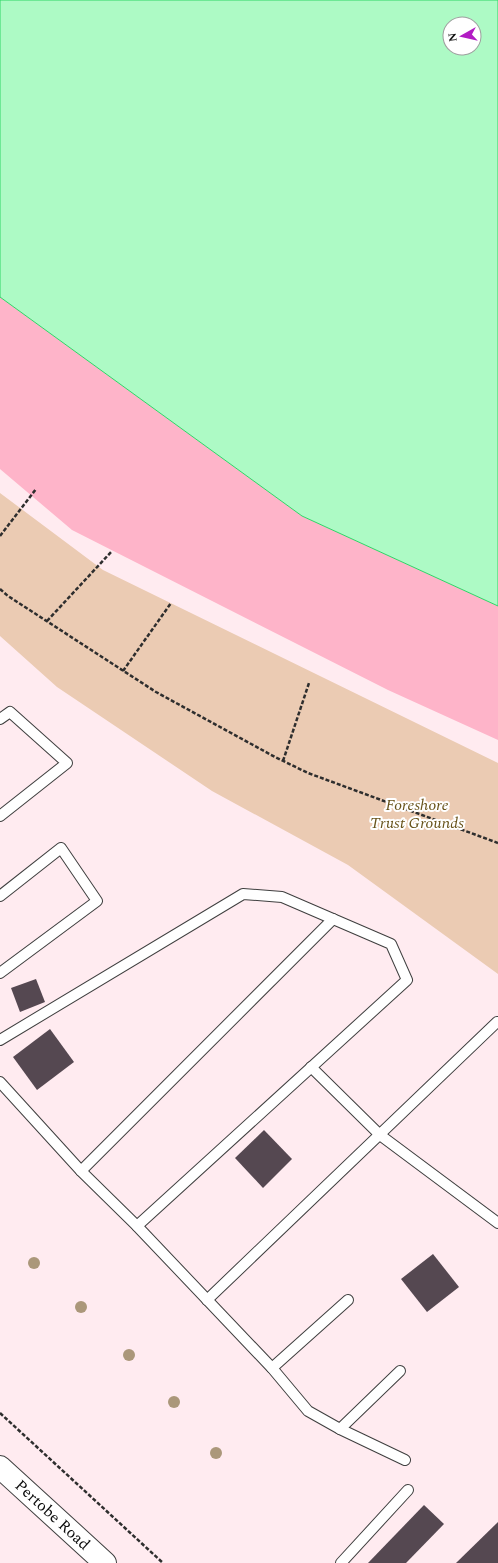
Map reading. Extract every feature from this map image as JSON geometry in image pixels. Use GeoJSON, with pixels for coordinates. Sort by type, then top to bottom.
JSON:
{"type":"FeatureCollection","features":[{"type":"Feature","properties":{"kind":"street","name":"Pertobe Road"},"geometry":{"type":"LineString","coordinates":[[0,1467],[105,1563]]}},
{"type":"Feature","properties":{"kind":"lane"},"geometry":{"type":"LineString","coordinates":[[0,719],[10,712],[66,763],[0,816]]}},
{"type":"Feature","properties":{"kind":"lane"},"geometry":{"type":"LineString","coordinates":[[0,896],[61,848],[97,900],[0,973]]}},
{"type":"Feature","properties":{"kind":"lane"},"geometry":{"type":"LineString","coordinates":[[0,1040],[243,894],[282,897],[391,944],[406,980],[137,1226]]}},
{"type":"Feature","properties":{"kind":"lane"},"geometry":{"type":"LineString","coordinates":[[82,1172],[333,919]]}},
{"type":"Feature","properties":{"kind":"lane"},"geometry":{"type":"LineString","coordinates":[[207,1300],[497,1022]]}},
{"type":"Feature","properties":{"kind":"lane"},"geometry":{"type":"LineString","coordinates":[[311,1067],[380,1135],[498,1223]]}},
{"type":"Feature","properties":{"kind":"lane"},"geometry":{"type":"LineString","coordinates":[[0,1082],[82,1172],[137,1226],[272,1368],[308,1411],[340,1429],[405,1460]]}},
{"type":"Feature","properties":{"kind":"lane"},"geometry":{"type":"LineString","coordinates":[[272,1368],[348,1300]]}},
{"type":"Feature","properties":{"kind":"lane"},"geometry":{"type":"LineString","coordinates":[[340,1429],[400,1372]]}},
{"type":"Feature","properties":{"kind":"lane"},"geometry":{"type":"LineString","coordinates":[[341,1563],[408,1490]]}},
{"type":"Feature","properties":{"kind":"path"},"geometry":{"type":"LineString","coordinates":[[0,536],[36,490]]}},
{"type":"Feature","properties":{"kind":"path"},"geometry":{"type":"LineString","coordinates":[[47,621],[112,551]]}},
{"type":"Feature","properties":{"kind":"path"},"geometry":{"type":"LineString","coordinates":[[0,589],[8,596],[156,692],[283,761],[308,773],[498,843]]}},
{"type":"Feature","properties":{"kind":"path"},"geometry":{"type":"LineString","coordinates":[[123,671],[171,603]]}},
{"type":"Feature","properties":{"kind":"path"},"geometry":{"type":"LineString","coordinates":[[283,761],[309,683]]}},
{"type":"Feature","properties":{"kind":"path"},"geometry":{"type":"LineString","coordinates":[[0,1413],[163,1563]]}},
{"type":"Feature","properties":{"kind":"green space","name":"Foreshore Trust Grounds"},"geometry":{"type":"Polygon","coordinates":[[[0,493],[103,570],[498,763],[498,974],[348,865],[212,791],[57,687],[0,636],[0,493]]]}},
{"type":"Feature","properties":{"kind":"sand"},"geometry":{"type":"Polygon","coordinates":[[[0,297],[302,516],[498,606],[498,740],[388,690],[72,530],[0,469],[0,297]]]}},
{"type":"Feature","properties":{"kind":"shaded area"},"geometry":{"type":"Polygon","coordinates":[[[0,0],[498,0],[498,606],[302,516],[0,297],[0,0]]]}},
{"type":"Feature","properties":{"kind":"building"},"geometry":{"type":"Polygon","coordinates":[[[36,979],[45,1002],[20,1012],[11,988],[36,979]]]}},
{"type":"Feature","properties":{"kind":"building"},"geometry":{"type":"Polygon","coordinates":[[[50,1029],[74,1062],[37,1090],[13,1057],[50,1029]]]}},
{"type":"Feature","properties":{"kind":"building"},"geometry":{"type":"Polygon","coordinates":[[[264,1130],[292,1159],[263,1188],[235,1158],[264,1130]]]}},
{"type":"Feature","properties":{"kind":"building"},"geometry":{"type":"Polygon","coordinates":[[[433,1254],[459,1287],[427,1312],[401,1279],[433,1254]]]}},
{"type":"Feature","properties":{"kind":"building"},"geometry":{"type":"Polygon","coordinates":[[[424,1505],[444,1524],[406,1563],[368,1563],[424,1505]]]}},
{"type":"Feature","properties":{"kind":"building"},"geometry":{"type":"Polygon","coordinates":[[[498,1522],[498,1563],[456,1563],[498,1522]]]}}]}
